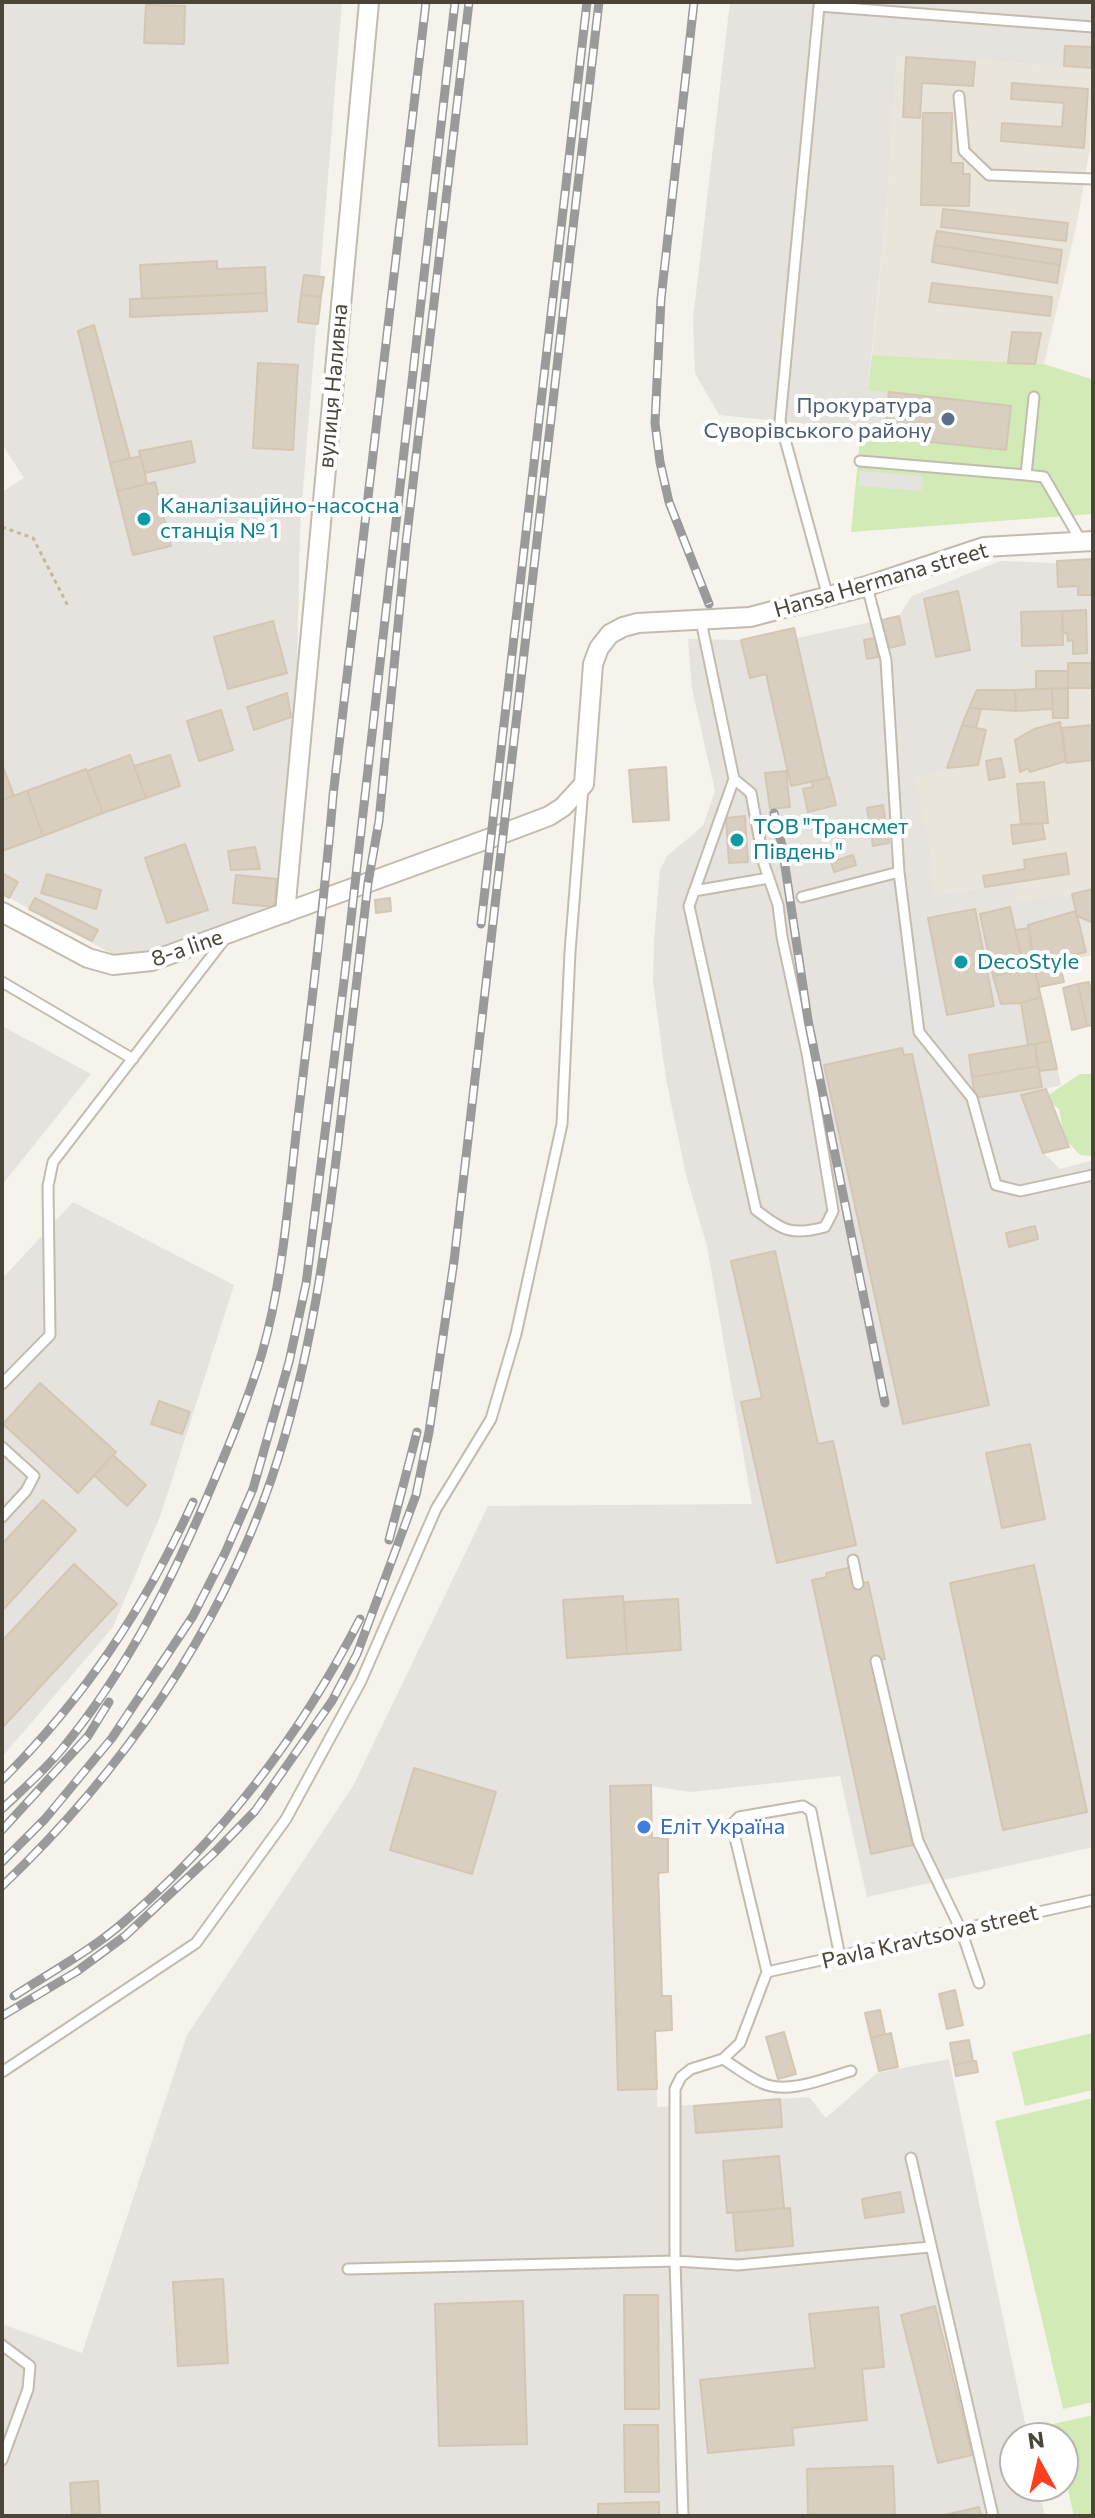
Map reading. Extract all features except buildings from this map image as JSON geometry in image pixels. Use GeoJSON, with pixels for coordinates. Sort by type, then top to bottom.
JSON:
{"type":"FeatureCollection","features":[{"type":"Feature","properties":{"kind":"street","name":"вулиця Наливна"},"geometry":{"type":"LineString","coordinates":[[285,913],[369,2]]}},
{"type":"Feature","properties":{"kind":"street","name":"Hansa Hermana street"},"geometry":{"type":"LineString","coordinates":[[584,784],[593,664],[599,648],[610,634],[623,627],[662,620],[750,617],[867,586],[984,547],[1087,541]]}},
{"type":"Feature","properties":{"kind":"street","name":"8-a line"},"geometry":{"type":"LineString","coordinates":[[2,912],[88,958],[113,965],[152,961],[549,816],[563,807],[584,784]]}},
{"type":"Feature","properties":{"kind":"lane"},"geometry":{"type":"LineString","coordinates":[[828,597],[780,421],[819,6],[1093,27]]}},
{"type":"Feature","properties":{"kind":"lane"},"geometry":{"type":"LineString","coordinates":[[959,96],[964,151],[989,175],[1093,179]]}},
{"type":"Feature","properties":{"kind":"lane"},"geometry":{"type":"LineString","coordinates":[[1026,475],[1034,397]]}},
{"type":"Feature","properties":{"kind":"lane"},"geometry":{"type":"LineString","coordinates":[[860,461],[1044,477],[1087,541]]}},
{"type":"Feature","properties":{"kind":"lane"},"geometry":{"type":"LineString","coordinates":[[867,586],[886,660],[899,872],[919,1032],[972,1098],[996,1185],[1020,1191],[1093,1175]]}},
{"type":"Feature","properties":{"kind":"lane"},"geometry":{"type":"LineString","coordinates":[[701,621],[734,779],[689,906],[756,1210],[781,1229],[801,1233],[825,1227],[833,1211],[778,905],[769,878],[751,793],[734,779]]}},
{"type":"Feature","properties":{"kind":"lane"},"geometry":{"type":"LineString","coordinates":[[2,2072],[196,1943],[286,1819],[361,1681],[436,1509],[491,1419],[516,1334],[562,1124],[570,952],[584,784]]}},
{"type":"Feature","properties":{"kind":"lane"},"geometry":{"type":"LineString","coordinates":[[802,897],[899,872]]}},
{"type":"Feature","properties":{"kind":"lane"},"geometry":{"type":"LineString","coordinates":[[694,891],[769,878]]}},
{"type":"Feature","properties":{"kind":"lane"},"geometry":{"type":"LineString","coordinates":[[2,1384],[50,1335],[48,1186],[53,1162],[229,934]]}},
{"type":"Feature","properties":{"kind":"lane"},"geometry":{"type":"LineString","coordinates":[[2,982],[133,1059]]}},
{"type":"Feature","properties":{"kind":"lane"},"geometry":{"type":"LineString","coordinates":[[2,1447],[34,1476],[26,1491],[2,1517]]}},
{"type":"Feature","properties":{"kind":"lane"},"geometry":{"type":"LineString","coordinates":[[853,1560],[858,1584]]}},
{"type":"Feature","properties":{"kind":"lane"},"geometry":{"type":"LineString","coordinates":[[876,1661],[918,1841],[961,1930],[979,1983]]}},
{"type":"Feature","properties":{"kind":"lane"},"geometry":{"type":"LineString","coordinates":[[683,2516],[675,2261],[675,2089],[681,2077],[691,2069],[723,2059],[740,2043],[767,1972],[733,1829],[739,1817],[803,1806],[811,1811],[840,1957]]}},
{"type":"Feature","properties":{"kind":"lane","name":"Pavla Kravtsova street"},"geometry":{"type":"LineString","coordinates":[[767,1972],[1093,1900]]}},
{"type":"Feature","properties":{"kind":"lane"},"geometry":{"type":"LineString","coordinates":[[723,2059],[762,2083],[780,2087],[851,2071]]}},
{"type":"Feature","properties":{"kind":"lane"},"geometry":{"type":"LineString","coordinates":[[911,2158],[993,2516]]}},
{"type":"Feature","properties":{"kind":"lane"},"geometry":{"type":"LineString","coordinates":[[348,2269],[675,2261],[738,2265],[930,2247]]}},
{"type":"Feature","properties":{"kind":"lane"},"geometry":{"type":"LineString","coordinates":[[2,2345],[30,2366],[28,2389],[2,2460]]}},
{"type":"Feature","properties":{"kind":"path"},"geometry":{"type":"LineString","coordinates":[[2,527],[33,538],[69,608]]}},
{"type":"Feature","properties":{"kind":"shaded area"},"geometry":{"type":"Polygon","coordinates":[[[2,2],[342,2],[300,528],[296,720],[280,907],[127,962],[2,894],[2,492],[24,478],[2,444],[2,2]]]}},
{"type":"Feature","properties":{"kind":"shaded area"},"geometry":{"type":"Polygon","coordinates":[[[730,2],[1093,2],[1093,68],[897,56],[887,203],[868,389],[889,392],[884,432],[719,415],[695,373],[693,319],[730,2]]]}},
{"type":"Feature","properties":{"kind":"shaded area"},"geometry":{"type":"Polygon","coordinates":[[[897,56],[1093,68],[1090,148],[1077,223],[1044,364],[872,355],[897,56]]]}},
{"type":"Feature","properties":{"kind":"shaded area"},"geometry":{"type":"Polygon","coordinates":[[[860,471],[923,476],[921,491],[859,486],[860,471]]]}},
{"type":"Feature","properties":{"kind":"shaded area"},"geometry":{"type":"Polygon","coordinates":[[[1093,559],[1093,688],[977,691],[945,772],[916,778],[930,852],[934,895],[1013,882],[1019,901],[1072,894],[1087,956],[1035,968],[1061,1085],[1021,1095],[1043,1153],[1060,1169],[1093,1160],[1093,1847],[867,1897],[840,1776],[691,1792],[651,1786],[657,2107],[809,2097],[826,2118],[877,2073],[949,2059],[1025,2422],[999,2422],[999,2502],[1042,2502],[1045,2516],[2,2516],[2,2324],[82,2353],[187,2035],[353,1786],[488,1506],[752,1504],[707,1246],[686,1175],[666,1079],[653,982],[660,870],[667,856],[703,826],[715,791],[692,689],[688,639],[741,640],[794,628],[797,638],[899,616],[912,596],[1000,561],[1056,563],[1093,559]]]}},
{"type":"Feature","properties":{"kind":"shaded area"},"geometry":{"type":"Polygon","coordinates":[[[1093,688],[1093,955],[1087,956],[1072,894],[1019,902],[1012,882],[934,895],[916,778],[945,772],[977,690],[1093,688]]]}},
{"type":"Feature","properties":{"kind":"shaded area"},"geometry":{"type":"Polygon","coordinates":[[[890,889],[913,1015],[906,1017],[880,979],[871,894],[890,889]]]}},
{"type":"Feature","properties":{"kind":"shaded area"},"geometry":{"type":"Polygon","coordinates":[[[924,906],[947,1015],[969,1055],[947,1060],[922,1023],[908,908],[924,906]]]}},
{"type":"Feature","properties":{"kind":"shaded area"},"geometry":{"type":"Polygon","coordinates":[[[2,1026],[91,1074],[2,1185],[2,1026]]]}},
{"type":"Feature","properties":{"kind":"shaded area"},"geometry":{"type":"Polygon","coordinates":[[[920,1038],[972,1206],[947,1212],[910,1041],[920,1038]]]}},
{"type":"Feature","properties":{"kind":"shaded area"},"geometry":{"type":"Polygon","coordinates":[[[1021,1095],[1043,1153],[1054,1163],[1020,1174],[992,1154],[978,1104],[1021,1095]]]}},
{"type":"Feature","properties":{"kind":"shaded area"},"geometry":{"type":"Polygon","coordinates":[[[73,1202],[234,1285],[161,1514],[113,1627],[2,1757],[2,1279],[73,1202]]]}},
{"type":"Feature","properties":{"kind":"green space"},"geometry":{"type":"Polygon","coordinates":[[[872,355],[1044,364],[1091,379],[1093,514],[851,532],[861,429],[884,431],[888,393],[868,390],[872,355]]]}},
{"type":"Feature","properties":{"kind":"green space"},"geometry":{"type":"Polygon","coordinates":[[[1080,1074],[1093,1074],[1093,1156],[1080,1155],[1064,1138],[1059,1109],[1044,1098],[1080,1074]]]}},
{"type":"Feature","properties":{"kind":"green space"},"geometry":{"type":"Polygon","coordinates":[[[1093,2033],[1093,2090],[1025,2106],[1012,2052],[1093,2033]]]}},
{"type":"Feature","properties":{"kind":"green space"},"geometry":{"type":"Polygon","coordinates":[[[1093,2098],[1093,2402],[1063,2409],[995,2121],[1093,2098]]]}},
{"type":"Feature","properties":{"kind":"green space"},"geometry":{"type":"Polygon","coordinates":[[[1093,2415],[1093,2516],[1074,2516],[1071,2502],[1079,2502],[1079,2422],[1062,2422],[1093,2415]]]}},
{"type":"Feature","properties":{"kind":"railway"},"geometry":{"type":"LineString","coordinates":[[2,1809],[48,1765],[86,1719],[147,1622],[182,1553],[226,1451],[251,1386],[269,1325],[288,1212],[333,796],[426,2]]}},
{"type":"Feature","properties":{"kind":"railway"},"geometry":{"type":"LineString","coordinates":[[2,1862],[45,1819],[112,1738],[193,1616],[253,1489],[289,1362],[306,1284],[344,981],[455,2]]}},
{"type":"Feature","properties":{"kind":"railway"},"geometry":{"type":"LineString","coordinates":[[2,1886],[45,1843],[125,1749],[194,1647],[249,1537],[271,1480],[297,1391],[323,1255],[368,883],[379,821],[406,543],[469,2]]}},
{"type":"Feature","properties":{"kind":"railway"},"geometry":{"type":"LineString","coordinates":[[481,924],[587,2]]}},
{"type":"Feature","properties":{"kind":"railway"},"geometry":{"type":"LineString","coordinates":[[2,2016],[76,1972],[125,1936],[255,1811],[332,1701],[357,1654],[416,1495],[429,1432],[454,1261],[599,2]]}},
{"type":"Feature","properties":{"kind":"railway"},"geometry":{"type":"LineString","coordinates":[[694,2],[661,299],[655,423],[669,502],[709,604]]}},
{"type":"Feature","properties":{"kind":"railway"},"geometry":{"type":"LineString","coordinates":[[774,813],[782,846],[808,1020],[885,1403]]}},
{"type":"Feature","properties":{"kind":"railway"},"geometry":{"type":"LineString","coordinates":[[389,1540],[417,1432]]}},
{"type":"Feature","properties":{"kind":"railway"},"geometry":{"type":"LineString","coordinates":[[2,1780],[60,1717],[110,1650],[154,1579],[193,1502]]}},
{"type":"Feature","properties":{"kind":"railway"},"geometry":{"type":"LineString","coordinates":[[14,1996],[112,1932],[195,1854],[258,1781],[286,1743],[360,1619]]}},
{"type":"Feature","properties":{"kind":"railway"},"geometry":{"type":"LineString","coordinates":[[2,1830],[88,1736],[109,1702]]}},
{"type":"Feature","properties":{"kind":"place","name":"Прокуратура Суворівського району"},"geometry":{"type":"Point","coordinates":[948,419]}},
{"type":"Feature","properties":{"kind":"place","name":"Каналізаційно-насосна станція № 1"},"geometry":{"type":"Point","coordinates":[144,519]}},
{"type":"Feature","properties":{"kind":"place","name":"ТОВ \"Трансмет Південь\""},"geometry":{"type":"Point","coordinates":[737,840]}},
{"type":"Feature","properties":{"kind":"place","name":"DecoStyle"},"geometry":{"type":"Point","coordinates":[961,962]}},
{"type":"Feature","properties":{"kind":"place","name":"Еліт Україна"},"geometry":{"type":"Point","coordinates":[644,1827]}}]}
